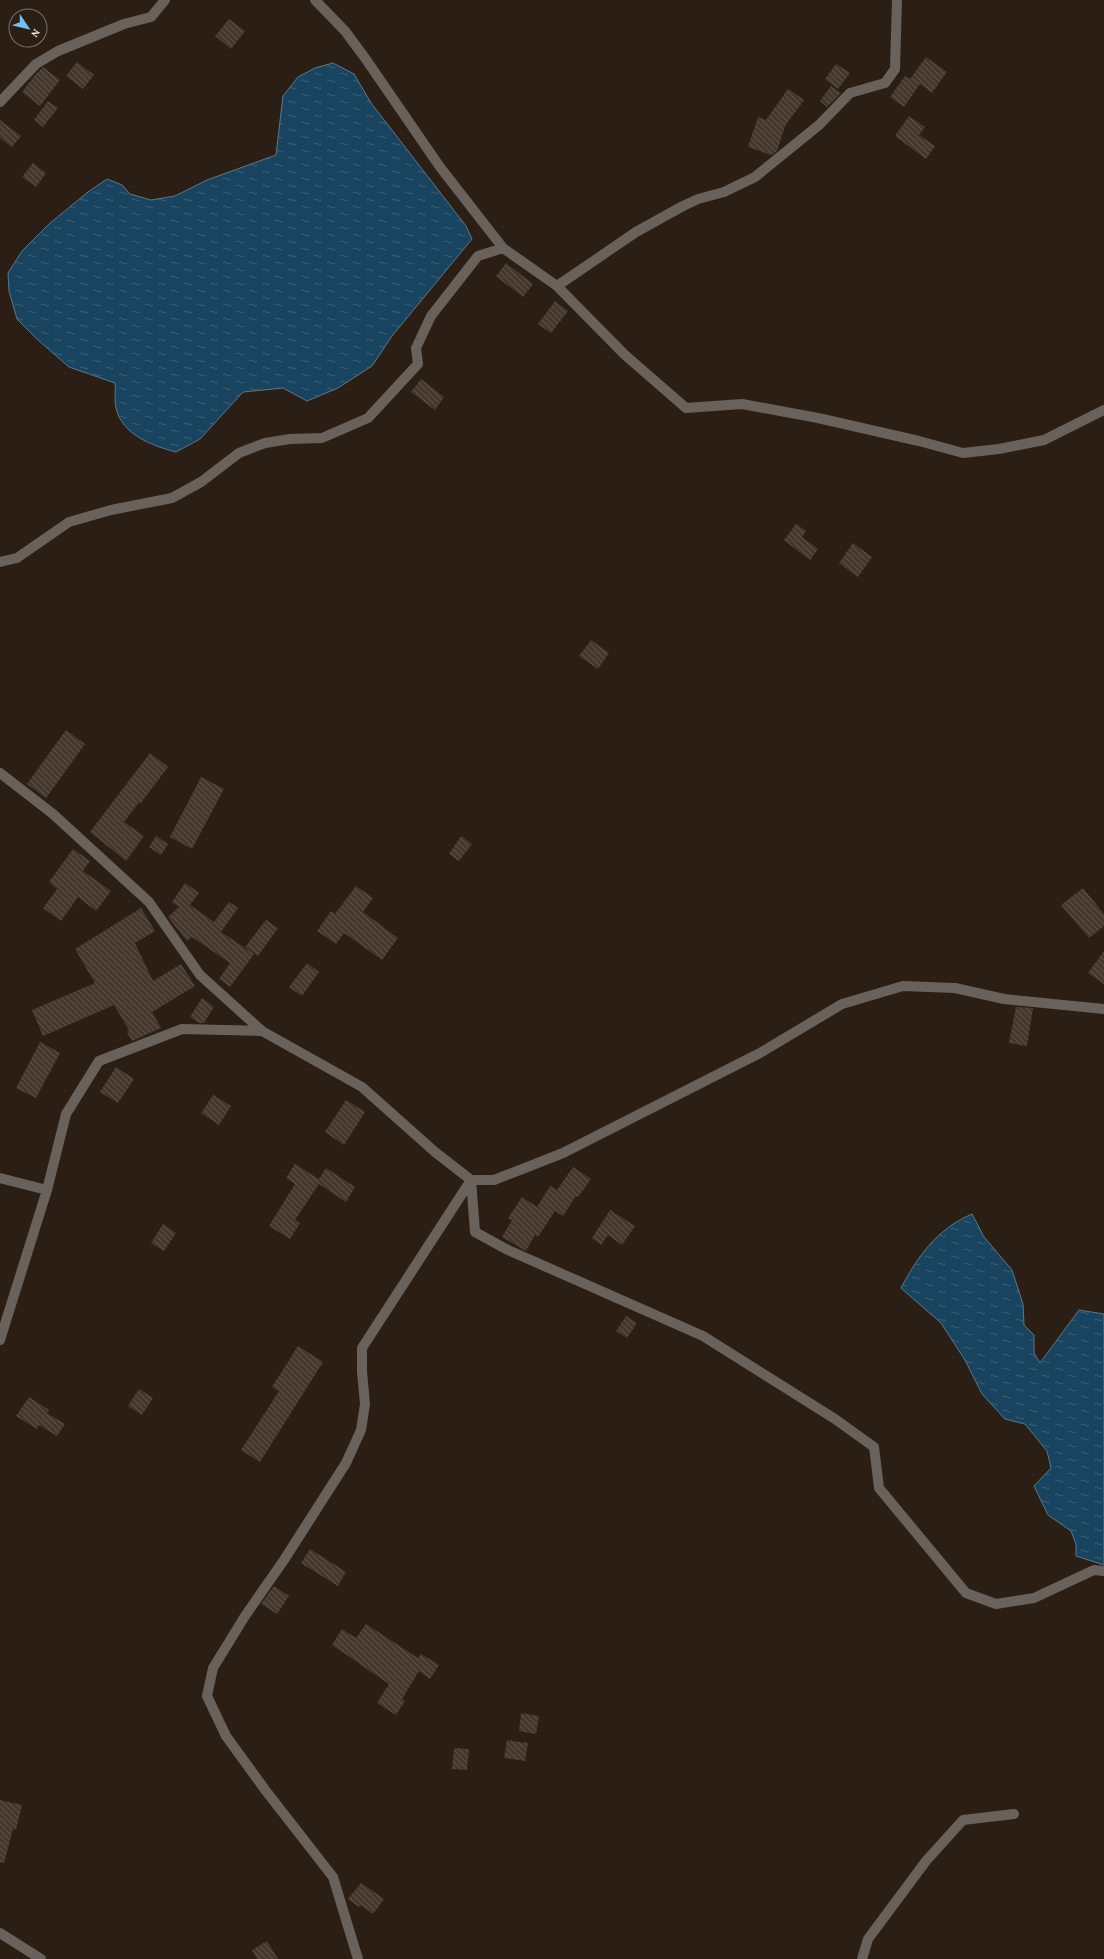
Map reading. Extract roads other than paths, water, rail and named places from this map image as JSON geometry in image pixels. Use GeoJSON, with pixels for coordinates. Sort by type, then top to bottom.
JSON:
{"type":"FeatureCollection","features":[{"type":"Feature","properties":{"kind":"street"},"geometry":{"type":"LineString","coordinates":[[0,102],[36,64],[58,52],[118,27],[152,18],[166,0]]}},
{"type":"Feature","properties":{"kind":"street"},"geometry":{"type":"LineString","coordinates":[[315,0],[345,31],[440,168],[503,248],[557,286],[625,355],[686,408],[742,404],[818,418],[919,440],[963,453],[999,449],[1044,440],[1104,410]]}},
{"type":"Feature","properties":{"kind":"street"},"geometry":{"type":"LineString","coordinates":[[557,286],[636,232],[683,206],[698,199],[724,192],[755,177],[819,125],[850,94],[885,83],[895,69],[897,0]]}},
{"type":"Feature","properties":{"kind":"street"},"geometry":{"type":"LineString","coordinates":[[0,562],[17,558],[69,522],[111,510],[172,498],[201,482],[239,454],[265,443],[290,439],[322,438],[368,418],[418,364],[416,348],[431,316],[478,256],[503,248]]}},
{"type":"Feature","properties":{"kind":"street"},"geometry":{"type":"LineString","coordinates":[[0,773],[53,814],[149,902],[200,974],[262,1031],[362,1087],[435,1152],[471,1180],[494,1180],[563,1153],[760,1053],[842,1004],[903,986],[955,988],[1004,998],[1104,1010]]}},
{"type":"Feature","properties":{"kind":"street"},"geometry":{"type":"LineString","coordinates":[[0,1340],[47,1190],[66,1114],[99,1061],[182,1029],[262,1031]]}},
{"type":"Feature","properties":{"kind":"street"},"geometry":{"type":"LineString","coordinates":[[0,1178],[47,1190]]}},
{"type":"Feature","properties":{"kind":"street"},"geometry":{"type":"LineString","coordinates":[[471,1180],[475,1232],[508,1250],[703,1336],[835,1419],[874,1446],[879,1488],[966,1593],[996,1604],[1034,1598],[1094,1570],[1104,1571]]}},
{"type":"Feature","properties":{"kind":"street"},"geometry":{"type":"LineString","coordinates":[[358,1959],[333,1877],[266,1792],[226,1736],[207,1696],[213,1668],[245,1616],[284,1560],[346,1463],[361,1430],[365,1404],[362,1372],[362,1348],[471,1180]]}},
{"type":"Feature","properties":{"kind":"street"},"geometry":{"type":"LineString","coordinates":[[862,1959],[868,1939],[926,1861],[963,1820],[1014,1814]]}},
{"type":"Feature","properties":{"kind":"street"},"geometry":{"type":"LineString","coordinates":[[0,1933],[41,1959]]}},
{"type":"Feature","properties":{"kind":"water"},"geometry":{"type":"Polygon","coordinates":[[[333,63],[354,74],[371,103],[466,226],[472,239],[392,336],[372,366],[338,388],[307,401],[283,388],[243,392],[200,439],[176,452],[148,443],[132,432],[119,417],[115,405],[115,383],[69,367],[17,319],[9,291],[8,273],[22,251],[49,224],[88,192],[107,179],[122,185],[130,194],[151,200],[175,196],[207,180],[276,155],[283,96],[298,77],[315,68],[333,63]]]}},
{"type":"Feature","properties":{"kind":"water"},"geometry":{"type":"Polygon","coordinates":[[[972,1214],[984,1237],[1012,1270],[1023,1304],[1024,1325],[1034,1335],[1034,1353],[1040,1363],[1079,1310],[1104,1314],[1104,1565],[1076,1556],[1076,1544],[1071,1531],[1048,1515],[1034,1486],[1051,1468],[1047,1451],[1025,1424],[1005,1419],[982,1394],[965,1360],[941,1323],[901,1288],[914,1265],[930,1245],[949,1227],[972,1214]]]}}]}
